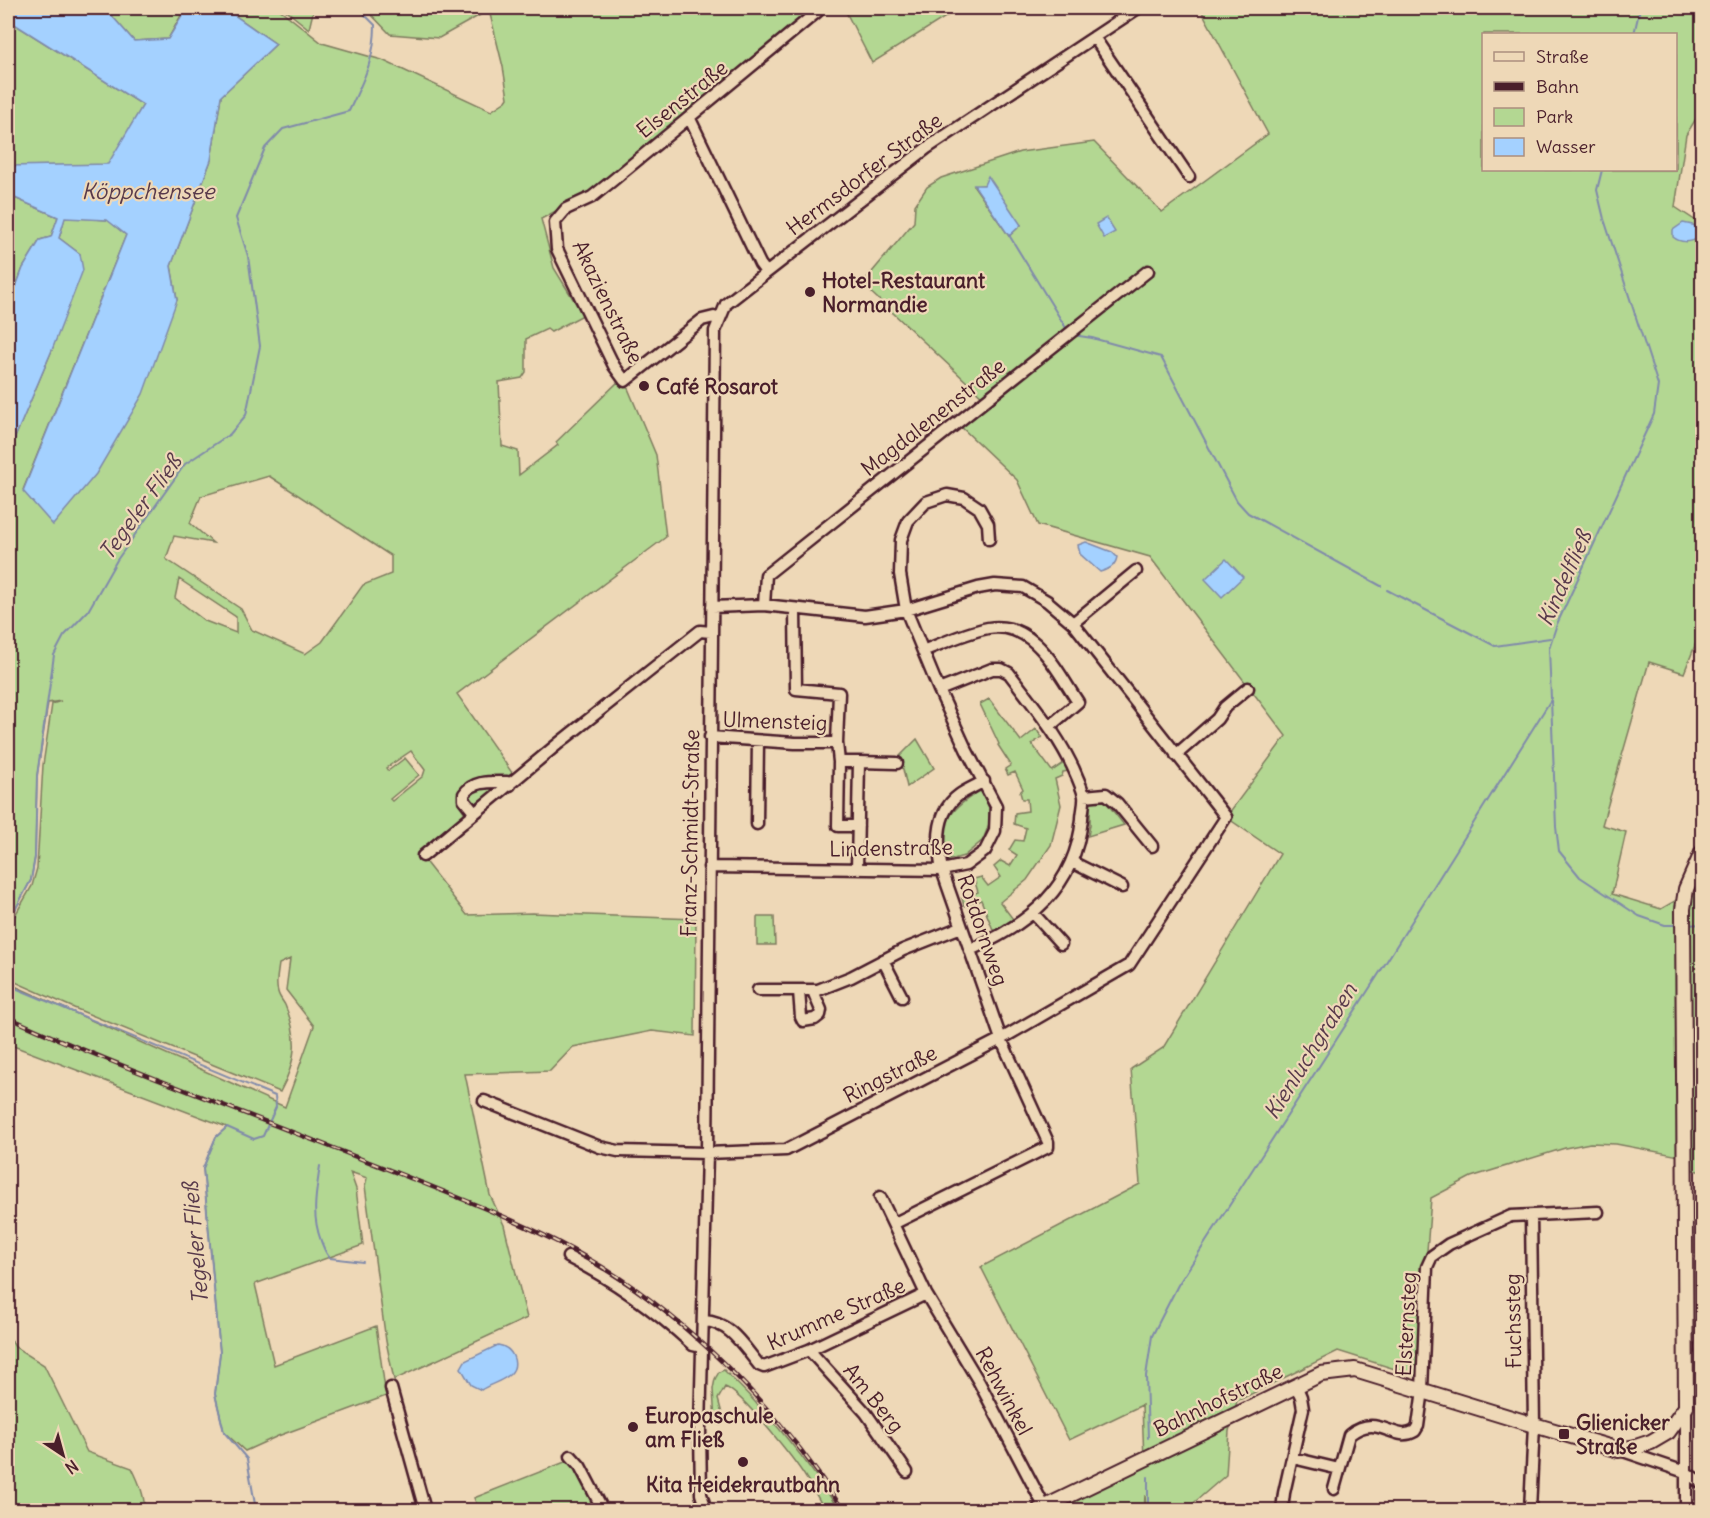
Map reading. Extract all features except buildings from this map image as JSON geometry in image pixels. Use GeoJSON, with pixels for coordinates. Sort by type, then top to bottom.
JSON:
{"type":"FeatureCollection","features":[{"type":"Feature","properties":{"kind":"street","name":"Hermsdorfer Straße"},"geometry":{"type":"LineString","coordinates":[[718,319],[726,304],[927,148],[1138,8]]}},
{"type":"Feature","properties":{"kind":"street","name":"Elsenstraße"},"geometry":{"type":"LineString","coordinates":[[566,209],[592,197],[690,119],[817,12]]}},
{"type":"Feature","properties":{"kind":"street"},"geometry":{"type":"LineString","coordinates":[[1095,37],[1189,177]]}},
{"type":"Feature","properties":{"kind":"street"},"geometry":{"type":"LineString","coordinates":[[690,119],[760,264],[766,272]]}},
{"type":"Feature","properties":{"kind":"street","name":"Akazienstraße"},"geometry":{"type":"LineString","coordinates":[[566,209],[555,222],[557,249],[614,366],[625,381],[702,320],[714,317],[718,319]]}},
{"type":"Feature","properties":{"kind":"street","name":"Magdalenenstraße"},"geometry":{"type":"LineString","coordinates":[[764,605],[766,575],[1148,271]]}},
{"type":"Feature","properties":{"kind":"street","name":"Franz-Schmidt-Straße"},"geometry":{"type":"LineString","coordinates":[[706,1510],[701,1494],[700,1479],[704,1321],[715,331],[718,319]]}},
{"type":"Feature","properties":{"kind":"street","name":"Lindenstraße"},"geometry":{"type":"LineString","coordinates":[[709,867],[942,870],[966,865],[985,851],[995,831],[996,806],[966,749],[922,651],[906,610],[900,574],[901,540],[908,521],[926,502],[946,495],[964,498],[979,508],[988,524],[989,539]]}},
{"type":"Feature","properties":{"kind":"street"},"geometry":{"type":"LineString","coordinates":[[1073,623],[1136,571]]}},
{"type":"Feature","properties":{"kind":"street"},"geometry":{"type":"LineString","coordinates":[[712,606],[764,605],[865,616],[906,610],[978,588],[995,585],[1023,587],[1047,601],[1073,623],[1176,755],[1248,688]]}},
{"type":"Feature","properties":{"kind":"street"},"geometry":{"type":"LineString","coordinates":[[795,609],[796,689],[839,693],[838,826],[858,826]]}},
{"type":"Feature","properties":{"kind":"street"},"geometry":{"type":"LineString","coordinates":[[922,651],[988,628],[1004,627],[1021,632],[1035,641],[1078,702],[1050,726]]}},
{"type":"Feature","properties":{"kind":"street"},"geometry":{"type":"LineString","coordinates":[[423,856],[559,743],[700,632],[711,632]]}},
{"type":"Feature","properties":{"kind":"street"},"geometry":{"type":"LineString","coordinates":[[939,690],[992,669],[1001,669],[1009,673],[1050,726],[1070,760],[1084,796],[1081,830],[1072,862],[1048,898],[1033,913],[994,939],[970,950]]}},
{"type":"Feature","properties":{"kind":"street","name":"Ulmensteig"},"geometry":{"type":"LineString","coordinates":[[710,737],[837,743]]}},
{"type":"Feature","properties":{"kind":"street"},"geometry":{"type":"LineString","coordinates":[[757,824],[758,741]]}},
{"type":"Feature","properties":{"kind":"street","name":"Ringstraße"},"geometry":{"type":"LineString","coordinates":[[484,1101],[600,1147],[618,1151],[706,1153],[786,1150],[1000,1039],[1129,965],[1227,817],[1176,755]]}},
{"type":"Feature","properties":{"kind":"street"},"geometry":{"type":"LineString","coordinates":[[839,762],[897,763]]}},
{"type":"Feature","properties":{"kind":"street"},"geometry":{"type":"LineString","coordinates":[[857,868],[859,762]]}},
{"type":"Feature","properties":{"kind":"street","name":"Rotdornweg"},"geometry":{"type":"LineString","coordinates":[[984,781],[957,796],[944,815],[938,847],[942,870],[1000,1039]]}},
{"type":"Feature","properties":{"kind":"street"},"geometry":{"type":"LineString","coordinates":[[474,812],[464,800],[468,787],[480,783],[507,782],[510,784]]}},
{"type":"Feature","properties":{"kind":"street"},"geometry":{"type":"LineString","coordinates":[[1084,796],[1106,794],[1117,803],[1152,846]]}},
{"type":"Feature","properties":{"kind":"street"},"geometry":{"type":"LineString","coordinates":[[1686,1510],[1683,909],[1686,889],[1702,853]]}},
{"type":"Feature","properties":{"kind":"street"},"geometry":{"type":"LineString","coordinates":[[1072,862],[1122,887]]}},
{"type":"Feature","properties":{"kind":"street"},"geometry":{"type":"LineString","coordinates":[[1033,913],[1061,944]]}},
{"type":"Feature","properties":{"kind":"street"},"geometry":{"type":"LineString","coordinates":[[758,990],[813,991],[851,977],[883,960],[961,927]]}},
{"type":"Feature","properties":{"kind":"street"},"geometry":{"type":"LineString","coordinates":[[883,960],[902,997]]}},
{"type":"Feature","properties":{"kind":"street"},"geometry":{"type":"LineString","coordinates":[[799,992],[801,1017],[803,1021],[808,1021],[820,1015],[821,1010],[813,991]]}},
{"type":"Feature","properties":{"kind":"street"},"geometry":{"type":"LineString","coordinates":[[893,1224],[1048,1147],[1048,1142],[1000,1039]]}},
{"type":"Feature","properties":{"kind":"street","name":"Krumme Straße"},"geometry":{"type":"LineString","coordinates":[[704,1321],[712,1321],[727,1328],[759,1365],[764,1367],[809,1350],[926,1294],[880,1197]]}},
{"type":"Feature","properties":{"kind":"street","name":"Elsternsteg"},"geometry":{"type":"LineString","coordinates":[[1423,1390],[1427,1267],[1432,1256],[1449,1244],[1511,1216],[1598,1212]]}},
{"type":"Feature","properties":{"kind":"street","name":"Fuchssteg"},"geometry":{"type":"LineString","coordinates":[[1530,1510],[1534,1425],[1531,1216]]}},
{"type":"Feature","properties":{"kind":"street"},"geometry":{"type":"LineString","coordinates":[[568,1257],[589,1267],[637,1299],[693,1345],[702,1347]]}},
{"type":"Feature","properties":{"kind":"street","name":"Rehwinkel"},"geometry":{"type":"LineString","coordinates":[[926,1294],[979,1382],[1042,1509]]}},
{"type":"Feature","properties":{"kind":"street","name":"Am Berg"},"geometry":{"type":"LineString","coordinates":[[809,1350],[866,1413],[907,1472]]}},
{"type":"Feature","properties":{"kind":"street","name":"Bahnhofstraße"},"geometry":{"type":"LineString","coordinates":[[1042,1509],[1296,1385],[1321,1374],[1355,1370],[1619,1450],[1685,1472],[1702,1483]]}},
{"type":"Feature","properties":{"kind":"street"},"geometry":{"type":"LineString","coordinates":[[1282,1510],[1304,1409],[1296,1385]]}},
{"type":"Feature","properties":{"kind":"street"},"geometry":{"type":"LineString","coordinates":[[391,1388],[425,1510]]}},
{"type":"Feature","properties":{"kind":"street"},"geometry":{"type":"LineString","coordinates":[[1334,1489],[1349,1436],[1362,1427],[1372,1425],[1406,1434],[1415,1431],[1423,1390]]}},
{"type":"Feature","properties":{"kind":"street"},"geometry":{"type":"LineString","coordinates":[[1619,1450],[1644,1445],[1668,1432],[1686,1407]]}},
{"type":"Feature","properties":{"kind":"street"},"geometry":{"type":"LineString","coordinates":[[571,1456],[580,1466],[603,1510]]}},
{"type":"Feature","properties":{"kind":"street"},"geometry":{"type":"LineString","coordinates":[[1293,1458],[1339,1468]]}},
{"type":"Feature","properties":{"kind":"green space"},"geometry":{"type":"Polygon","coordinates":[[[105,8],[185,8],[168,39],[134,41],[105,8]]]}},
{"type":"Feature","properties":{"kind":"green space"},"geometry":{"type":"Polygon","coordinates":[[[187,8],[278,8],[322,43],[382,60],[491,111],[508,98],[489,10],[439,38],[390,34],[365,8],[827,8],[612,181],[541,219],[554,268],[583,315],[551,332],[547,329],[526,339],[526,372],[522,378],[499,382],[502,446],[518,451],[519,475],[558,445],[556,442],[619,381],[627,386],[656,455],[666,537],[457,694],[515,777],[510,781],[491,779],[460,796],[458,802],[466,815],[420,855],[467,915],[532,913],[696,919],[695,1036],[652,1031],[573,1047],[550,1071],[465,1074],[490,1195],[504,1225],[527,1318],[394,1380],[386,1341],[365,1186],[367,1178],[350,1172],[356,1189],[363,1245],[255,1284],[274,1365],[376,1326],[386,1396],[278,1436],[245,1451],[224,1432],[215,1394],[220,1353],[203,1168],[216,1137],[227,1127],[8,1044],[8,983],[285,1107],[314,1026],[286,990],[290,959],[279,964],[277,989],[290,1017],[294,1039],[293,1059],[280,1092],[13,981],[8,966],[8,948],[14,917],[32,886],[37,868],[43,765],[52,704],[61,701],[48,703],[37,776],[35,857],[31,880],[8,923],[8,454],[52,350],[80,254],[59,238],[65,217],[108,220],[126,235],[23,490],[177,300],[171,266],[211,160],[221,96],[276,44],[234,15],[187,8]],[[269,476],[201,496],[190,523],[213,543],[174,536],[166,559],[241,609],[252,630],[305,654],[322,642],[363,585],[391,574],[391,556],[269,476]],[[179,579],[175,598],[205,621],[236,633],[236,617],[179,579]],[[411,751],[386,768],[388,771],[405,758],[419,775],[390,799],[392,801],[423,776],[425,770],[411,751]]]}},
{"type":"Feature","properties":{"kind":"green space"},"geometry":{"type":"Polygon","coordinates":[[[283,8],[314,8],[309,29],[283,8]]]}},
{"type":"Feature","properties":{"kind":"green space"},"geometry":{"type":"Polygon","coordinates":[[[844,8],[960,8],[872,63],[844,8]]]}},
{"type":"Feature","properties":{"kind":"green space"},"geometry":{"type":"Polygon","coordinates":[[[1200,8],[1702,8],[1702,109],[1686,135],[1675,207],[1702,225],[1702,628],[1684,673],[1649,662],[1602,825],[1626,832],[1612,894],[1661,909],[1687,894],[1702,893],[1702,1172],[1685,1168],[1685,1157],[1616,1144],[1590,1143],[1565,1148],[1471,1177],[1431,1198],[1427,1251],[1423,1267],[1417,1376],[1338,1351],[1237,1401],[1229,1431],[1226,1475],[1189,1507],[1189,1510],[1146,1510],[1145,1495],[1144,1510],[1051,1510],[1144,1461],[1142,1405],[1069,1440],[981,1267],[1140,1184],[1131,1069],[1163,1048],[1280,854],[1226,817],[1286,736],[1150,557],[1038,525],[1017,480],[957,423],[986,400],[862,284],[914,222],[915,205],[927,187],[941,178],[1020,152],[1094,142],[1162,212],[1268,134],[1200,8]],[[984,185],[974,186],[1009,236],[1021,225],[984,185]]]}},
{"type":"Feature","properties":{"kind":"green space"},"geometry":{"type":"Polygon","coordinates":[[[8,20],[143,105],[109,165],[8,166],[8,20]]]}},
{"type":"Feature","properties":{"kind":"green space"},"geometry":{"type":"Polygon","coordinates":[[[8,195],[58,217],[51,237],[40,240],[23,268],[8,308],[8,195]]]}},
{"type":"Feature","properties":{"kind":"green space"},"geometry":{"type":"Polygon","coordinates":[[[989,699],[1021,741],[1036,729],[1042,737],[1032,744],[1052,771],[1064,763],[1069,771],[1063,772],[1062,776],[1055,779],[1061,805],[1051,845],[1027,880],[1000,902],[1016,923],[996,937],[981,900],[964,906],[962,898],[978,892],[974,879],[981,877],[988,886],[1001,877],[994,867],[1001,861],[1010,866],[1017,855],[1009,850],[1015,840],[1023,841],[1026,828],[1014,824],[1015,813],[1028,811],[1027,799],[1022,799],[1020,792],[1023,789],[1015,772],[1008,775],[1005,769],[1011,765],[998,745],[980,704],[989,699]]]}},
{"type":"Feature","properties":{"kind":"green space"},"geometry":{"type":"Polygon","coordinates":[[[917,739],[934,768],[907,787],[900,756],[917,739]]]}},
{"type":"Feature","properties":{"kind":"green space"},"geometry":{"type":"Polygon","coordinates":[[[500,785],[480,804],[474,806],[467,798],[470,789],[500,785]]]}},
{"type":"Feature","properties":{"kind":"green space"},"geometry":{"type":"Polygon","coordinates":[[[982,790],[989,808],[989,824],[983,840],[964,856],[946,861],[943,837],[949,818],[962,803],[982,790]]]}},
{"type":"Feature","properties":{"kind":"green space"},"geometry":{"type":"Polygon","coordinates":[[[1103,798],[1124,825],[1088,836],[1090,802],[1103,798]]]}},
{"type":"Feature","properties":{"kind":"green space"},"geometry":{"type":"Polygon","coordinates":[[[757,917],[774,917],[775,945],[757,945],[757,917]]]}},
{"type":"Feature","properties":{"kind":"green space"},"geometry":{"type":"Polygon","coordinates":[[[8,1335],[15,1347],[44,1365],[87,1452],[132,1468],[143,1494],[144,1510],[8,1510],[8,1335]]]}},
{"type":"Feature","properties":{"kind":"green space"},"geometry":{"type":"Polygon","coordinates":[[[724,1370],[786,1437],[839,1510],[825,1510],[809,1482],[780,1443],[743,1401],[725,1387],[718,1399],[724,1421],[720,1425],[715,1422],[713,1389],[719,1372],[724,1370]]]}},
{"type":"Feature","properties":{"kind":"green space"},"geometry":{"type":"Polygon","coordinates":[[[570,1460],[596,1510],[479,1510],[474,1498],[570,1460]]]}},
{"type":"Feature","properties":{"kind":"water","name":"Köppchensee"},"geometry":{"type":"Polygon","coordinates":[[[8,8],[105,8],[134,41],[168,39],[187,8],[234,15],[276,44],[221,96],[211,160],[171,266],[177,300],[143,394],[96,474],[53,525],[23,491],[126,235],[107,220],[65,218],[59,238],[80,254],[83,270],[8,454],[8,308],[23,268],[40,240],[51,237],[58,217],[8,195],[8,166],[108,164],[143,105],[8,20],[8,8]]]}},
{"type":"Feature","properties":{"kind":"water"},"geometry":{"type":"Polygon","coordinates":[[[988,176],[1021,225],[1009,236],[974,185],[984,185],[988,176]]]}},
{"type":"Feature","properties":{"kind":"water"},"geometry":{"type":"Polygon","coordinates":[[[1106,218],[1115,232],[1104,238],[1096,224],[1106,218]]]}},
{"type":"Feature","properties":{"kind":"water"},"geometry":{"type":"Polygon","coordinates":[[[1683,223],[1697,226],[1698,238],[1686,242],[1673,237],[1673,230],[1683,223]]]}},
{"type":"Feature","properties":{"kind":"water"},"geometry":{"type":"Polygon","coordinates":[[[1086,542],[1112,552],[1117,557],[1109,569],[1100,572],[1080,554],[1078,545],[1086,542]]]}},
{"type":"Feature","properties":{"kind":"water"},"geometry":{"type":"Polygon","coordinates":[[[1226,559],[1243,577],[1222,597],[1205,579],[1226,559]]]}},
{"type":"Feature","properties":{"kind":"water"},"geometry":{"type":"Polygon","coordinates":[[[498,1345],[505,1347],[513,1356],[515,1363],[511,1374],[481,1390],[471,1385],[461,1368],[465,1361],[498,1345]]]}},
{"type":"Feature","properties":{"kind":"waterway","name":"Tegeler Fließ"},"geometry":{"type":"LineString","coordinates":[[8,923],[31,880],[35,857],[37,776],[54,655],[64,636],[88,611],[117,560],[185,464],[230,434],[246,415],[260,346],[248,256],[236,218],[265,148],[283,129],[349,111],[367,70],[373,49],[375,25],[358,8]]}},
{"type":"Feature","properties":{"kind":"waterway","name":"Kindelfließ"},"geometry":{"type":"LineString","coordinates":[[1634,33],[1640,8]]}},
{"type":"Feature","properties":{"kind":"waterway","name":"Kindelfließ"},"geometry":{"type":"LineString","coordinates":[[1602,171],[1597,190],[1604,219],[1658,385],[1654,414],[1557,624],[1549,648],[1556,827],[1559,851],[1580,877],[1639,916],[1665,925],[1679,925]]}},
{"type":"Feature","properties":{"kind":"waterway"},"geometry":{"type":"LineString","coordinates":[[1009,235],[1066,328]]}},
{"type":"Feature","properties":{"kind":"waterway"},"geometry":{"type":"LineString","coordinates":[[1073,335],[1161,357],[1237,501],[1248,513],[1381,586]]}},
{"type":"Feature","properties":{"kind":"waterway"},"geometry":{"type":"LineString","coordinates":[[1387,590],[1495,646],[1550,638]]}},
{"type":"Feature","properties":{"kind":"waterway","name":"Kienluchgraben"},"geometry":{"type":"LineString","coordinates":[[1148,1438],[1146,1376],[1152,1336],[1178,1285],[1380,972],[1552,698]]}},
{"type":"Feature","properties":{"kind":"waterway","name":"Kindelfließ"},"geometry":{"type":"LineString","coordinates":[[1687,925],[1702,924]]}},
{"type":"Feature","properties":{"kind":"waterway","name":"Tegeler Fließ"},"geometry":{"type":"LineString","coordinates":[[8,983],[8,985],[275,1096],[276,1107],[263,1136],[254,1139],[227,1127],[216,1137],[203,1168],[220,1353],[215,1394],[224,1432],[247,1459],[256,1510]]}},
{"type":"Feature","properties":{"kind":"waterway"},"geometry":{"type":"LineString","coordinates":[[320,1166],[315,1213],[318,1231],[325,1250],[330,1258],[363,1262]]}},
{"type":"Feature","properties":{"kind":"waterway","name":"Kienluchgraben"},"geometry":{"type":"LineString","coordinates":[[1148,1477],[1148,1510]]}},
{"type":"Feature","properties":{"kind":"railway"},"geometry":{"type":"LineString","coordinates":[[8,1017],[102,1057],[465,1200],[582,1255],[637,1290],[696,1337],[724,1363],[799,1448],[843,1510]]}},
{"type":"Feature","properties":{"kind":"place","name":"Hotel-Restaurant Normandie"},"geometry":{"type":"Point","coordinates":[810,292]}},
{"type":"Feature","properties":{"kind":"place","name":"Café Rosarot"},"geometry":{"type":"Point","coordinates":[644,386]}},
{"type":"Feature","properties":{"kind":"place","name":"Europaschule am Fließ"},"geometry":{"type":"Point","coordinates":[633,1427]}},
{"type":"Feature","properties":{"kind":"place","name":"Glienicker Straße"},"geometry":{"type":"Point","coordinates":[1564,1434]}},
{"type":"Feature","properties":{"kind":"place","name":"Kita Heidekrautbahn"},"geometry":{"type":"Point","coordinates":[743,1462]}}]}
